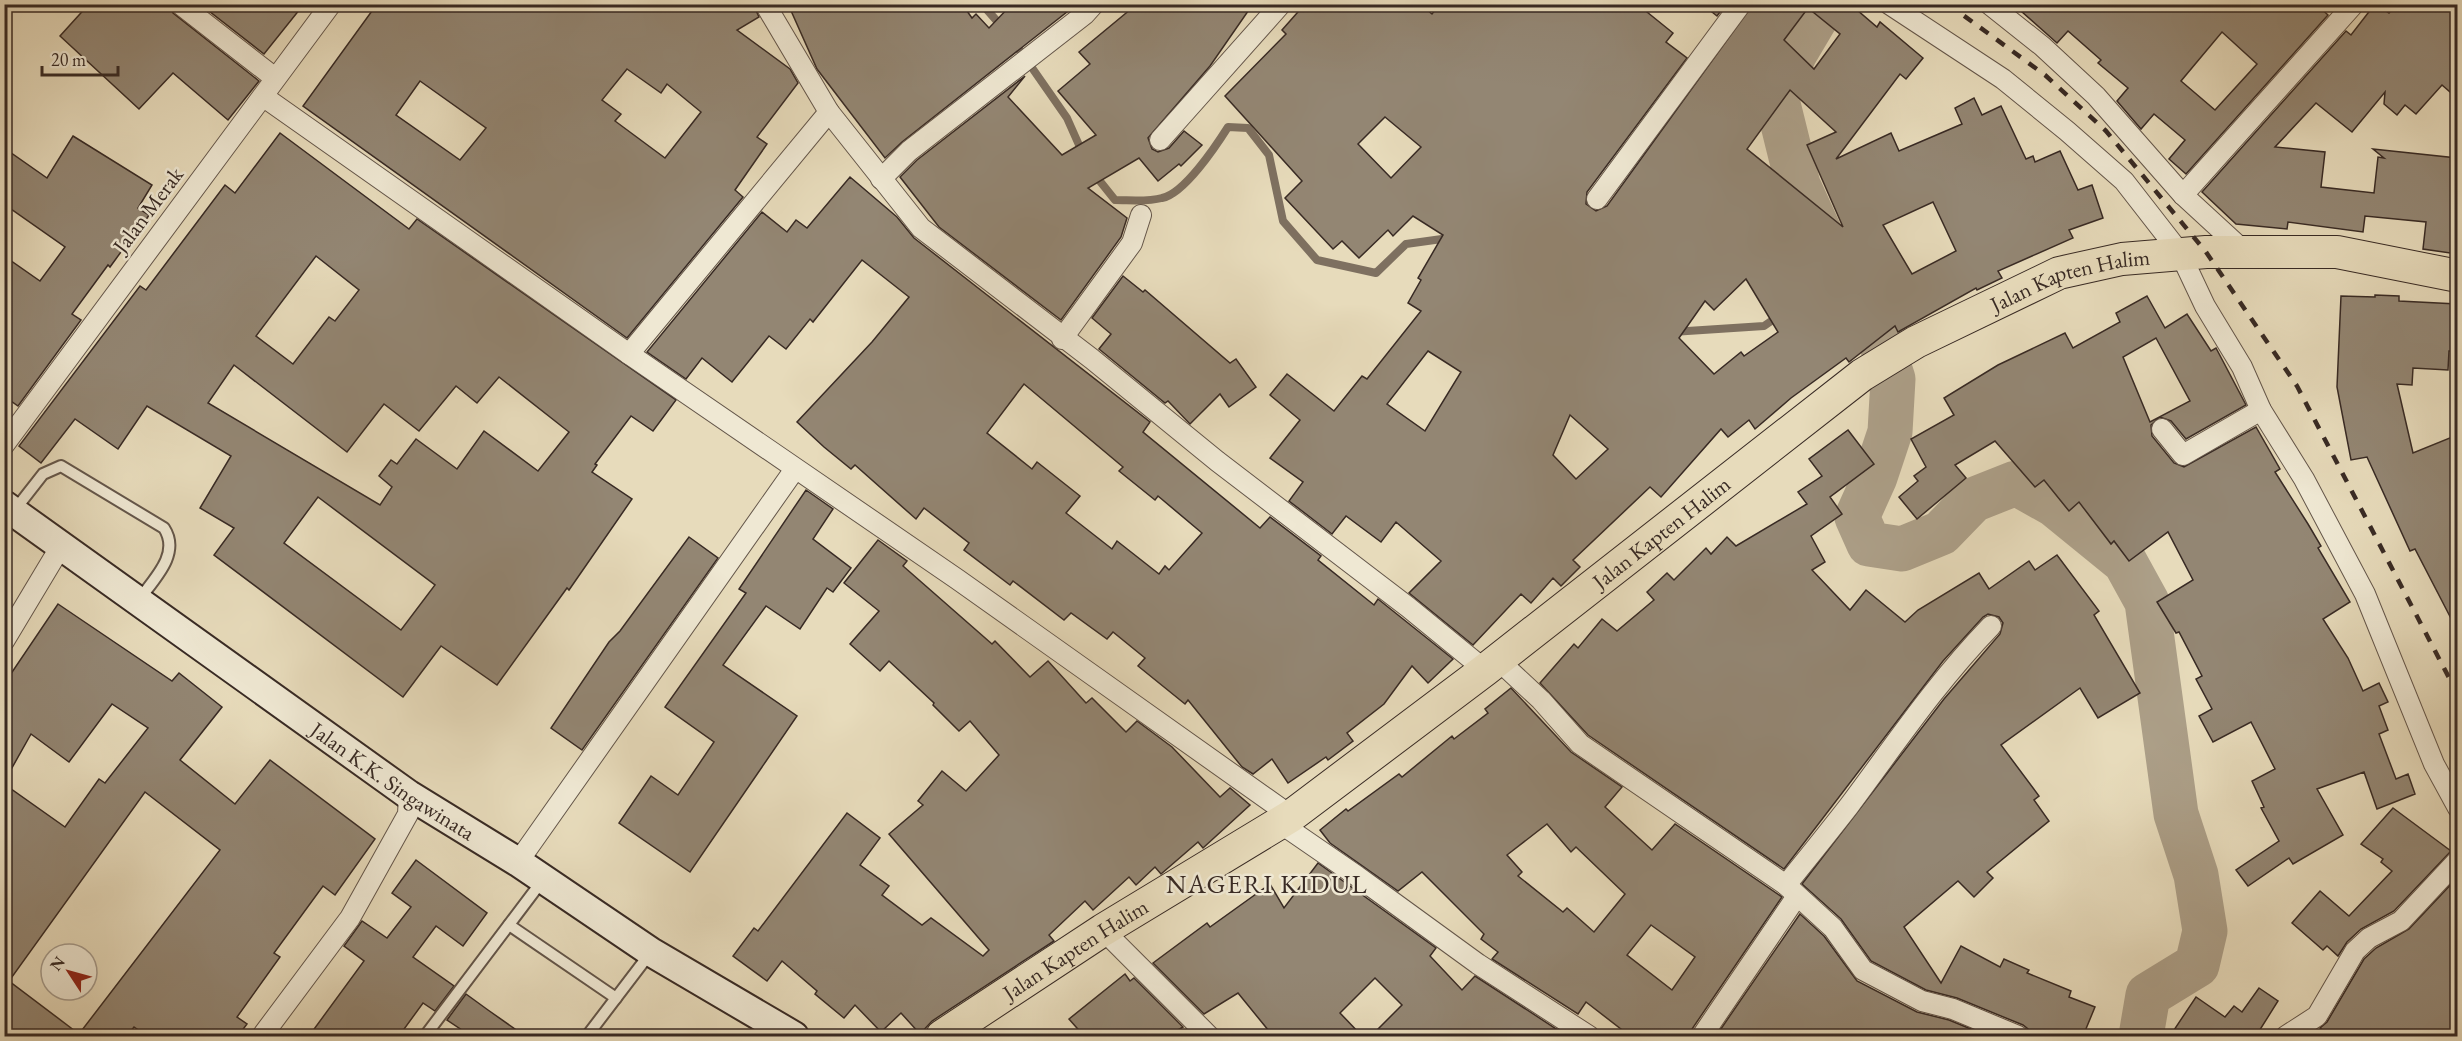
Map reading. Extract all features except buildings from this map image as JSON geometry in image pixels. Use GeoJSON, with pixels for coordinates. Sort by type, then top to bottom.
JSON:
{"type":"FeatureCollection","features":[{"type":"Feature","properties":{"kind":"main road","name":"Jalan Kapten Halim"},"geometry":{"type":"LineString","coordinates":[[942,1036],[1103,930],[1286,820],[1492,665],[1862,375],[1916,342],[2059,273],[2122,259],[2180,253],[2337,252],[2457,276]]}},
{"type":"Feature","properties":{"kind":"street"},"geometry":{"type":"LineString","coordinates":[[180,4],[275,78]]}},
{"type":"Feature","properties":{"kind":"street","name":"Jalan Merak"},"geometry":{"type":"LineString","coordinates":[[4,446],[331,4]]}},
{"type":"Feature","properties":{"kind":"street"},"geometry":{"type":"LineString","coordinates":[[765,4],[829,112],[921,228],[1408,607],[1541,700],[1580,744],[1791,890],[1833,928],[1863,970],[1922,1001],[1953,1009],[1997,1033],[2018,1036]]}},
{"type":"Feature","properties":{"kind":"street"},"geometry":{"type":"LineString","coordinates":[[881,179],[909,151],[1085,15],[1094,4]]}},
{"type":"Feature","properties":{"kind":"street"},"geometry":{"type":"LineString","coordinates":[[1160,140],[1281,4]]}},
{"type":"Feature","properties":{"kind":"street"},"geometry":{"type":"LineString","coordinates":[[1597,199],[1741,4]]}},
{"type":"Feature","properties":{"kind":"street"},"geometry":{"type":"LineString","coordinates":[[1889,4],[2003,79],[2067,131],[2124,181],[2180,253],[2205,306],[2242,367],[2261,410],[2304,479],[2365,594],[2434,764],[2457,808]]}},
{"type":"Feature","properties":{"kind":"street"},"geometry":{"type":"LineString","coordinates":[[1989,4],[2042,46],[2096,96],[2183,195],[2244,251]]}},
{"type":"Feature","properties":{"kind":"street"},"geometry":{"type":"LineString","coordinates":[[2183,195],[2354,4]]}},
{"type":"Feature","properties":{"kind":"street"},"geometry":{"type":"LineString","coordinates":[[264,97],[629,354],[957,579],[1478,964],[1590,1036]]}},
{"type":"Feature","properties":{"kind":"street"},"geometry":{"type":"LineString","coordinates":[[629,354],[829,112]]}},
{"type":"Feature","properties":{"kind":"street"},"geometry":{"type":"LineString","coordinates":[[1062,339],[1132,243],[1141,215]]}},
{"type":"Feature","properties":{"kind":"street"},"geometry":{"type":"LineString","coordinates":[[2162,429],[2183,455],[2261,410]]}},
{"type":"Feature","properties":{"kind":"street"},"geometry":{"type":"LineString","coordinates":[[518,862],[795,469]]}},
{"type":"Feature","properties":{"kind":"street","name":"Jalan K.K. Singawinata"},"geometry":{"type":"LineString","coordinates":[[9,508],[409,795],[518,862],[651,952],[794,1036]]}},
{"type":"Feature","properties":{"kind":"street"},"geometry":{"type":"LineString","coordinates":[[4,641],[61,546]]}},
{"type":"Feature","properties":{"kind":"street"},"geometry":{"type":"LineString","coordinates":[[1702,1036],[1791,890],[1850,805],[1922,704],[1991,626]]}},
{"type":"Feature","properties":{"kind":"street"},"geometry":{"type":"LineString","coordinates":[[262,1036],[350,918],[408,814],[409,795]]}},
{"type":"Feature","properties":{"kind":"street"},"geometry":{"type":"LineString","coordinates":[[2286,1036],[2317,1016],[2355,951],[2369,938],[2401,921],[2457,860]]}},
{"type":"Feature","properties":{"kind":"street"},"geometry":{"type":"LineString","coordinates":[[1103,930],[1209,1036]]}},
{"type":"Feature","properties":{"kind":"lane"},"geometry":{"type":"LineString","coordinates":[[9,508],[43,474],[61,466],[164,528],[171,538],[171,553],[138,601]]}},
{"type":"Feature","properties":{"kind":"lane"},"geometry":{"type":"LineString","coordinates":[[424,1036],[542,880]]}},
{"type":"Feature","properties":{"kind":"lane"},"geometry":{"type":"LineString","coordinates":[[509,925],[616,998]]}},
{"type":"Feature","properties":{"kind":"lane"},"geometry":{"type":"LineString","coordinates":[[587,1036],[651,952]]}},
{"type":"Feature","properties":{"kind":"waterway"},"geometry":{"type":"LineString","coordinates":[[982,4],[1003,28]]}},
{"type":"Feature","properties":{"kind":"waterway"},"geometry":{"type":"LineString","coordinates":[[1824,4],[1795,53],[1776,96],[1798,185],[1840,277],[1870,309],[1893,379],[1890,432],[1875,477],[1857,517],[1869,544],[1902,549],[1941,533],[1973,500],[2016,483],[2055,505],[2125,562],[2147,602],[2176,814],[2196,875],[2205,931],[2197,965],[2148,995],[2141,1036]]}},
{"type":"Feature","properties":{"kind":"waterway"},"geometry":{"type":"LineString","coordinates":[[1014,42],[1067,118],[1083,154]]}},
{"type":"Feature","properties":{"kind":"waterway"},"geometry":{"type":"LineString","coordinates":[[1095,175],[1115,200],[1162,198],[1171,195],[1189,179],[1208,157],[1228,127],[1248,128],[1269,155],[1283,221],[1317,260],[1376,273],[1406,244],[1449,238]]}},
{"type":"Feature","properties":{"kind":"waterway"},"geometry":{"type":"LineString","coordinates":[[1672,332],[1764,326],[1780,315]]}},
{"type":"Feature","properties":{"kind":"railway"},"geometry":{"type":"LineString","coordinates":[[1948,4],[2045,75],[2106,131],[2206,252],[2297,386],[2458,695]]}},
{"type":"Feature","properties":{"kind":"district","name":"NAGERI KIDUL"},"geometry":{"type":"Point","coordinates":[1267,884]}}]}
